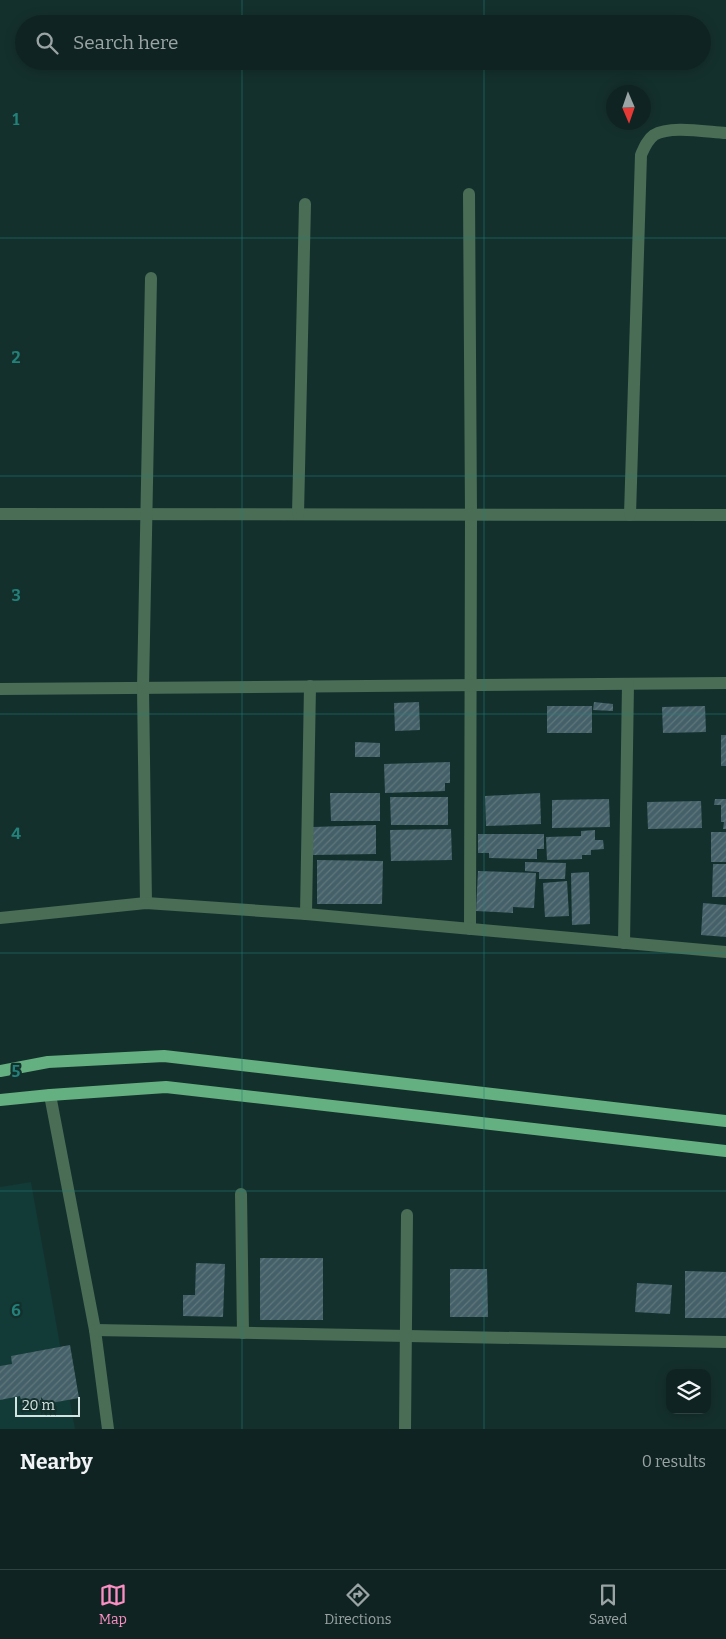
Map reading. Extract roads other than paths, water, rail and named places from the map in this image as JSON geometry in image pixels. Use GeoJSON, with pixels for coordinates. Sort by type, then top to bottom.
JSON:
{"type":"FeatureCollection","features":[{"type":"Feature","properties":{"kind":"main road"},"geometry":{"type":"LineString","coordinates":[[0,1071],[48,1062],[164,1056],[726,1121]]}},
{"type":"Feature","properties":{"kind":"main road"},"geometry":{"type":"LineString","coordinates":[[0,1100],[166,1088],[726,1151]]}},
{"type":"Feature","properties":{"kind":"street"},"geometry":{"type":"LineString","coordinates":[[630,515],[641,155],[646,144],[654,136],[664,131],[683,130],[726,134]]}},
{"type":"Feature","properties":{"kind":"street"},"geometry":{"type":"LineString","coordinates":[[469,194],[471,514],[470,929]]}},
{"type":"Feature","properties":{"kind":"street"},"geometry":{"type":"LineString","coordinates":[[298,514],[305,204]]}},
{"type":"Feature","properties":{"kind":"street"},"geometry":{"type":"LineString","coordinates":[[146,903],[143,688],[151,278]]}},
{"type":"Feature","properties":{"kind":"street"},"geometry":{"type":"LineString","coordinates":[[0,514],[726,515]]}},
{"type":"Feature","properties":{"kind":"street"},"geometry":{"type":"LineString","coordinates":[[624,943],[628,684]]}},
{"type":"Feature","properties":{"kind":"street"},"geometry":{"type":"LineString","coordinates":[[0,688],[726,684]]}},
{"type":"Feature","properties":{"kind":"street"},"geometry":{"type":"LineString","coordinates":[[306,914],[310,686]]}},
{"type":"Feature","properties":{"kind":"street"},"geometry":{"type":"LineString","coordinates":[[0,918],[146,903],[306,914],[726,952]]}},
{"type":"Feature","properties":{"kind":"street"},"geometry":{"type":"LineString","coordinates":[[50,1095],[95,1330],[108,1429]]}},
{"type":"Feature","properties":{"kind":"street"},"geometry":{"type":"LineString","coordinates":[[241,1194],[243,1333]]}},
{"type":"Feature","properties":{"kind":"street"},"geometry":{"type":"LineString","coordinates":[[405,1429],[407,1214]]}},
{"type":"Feature","properties":{"kind":"street"},"geometry":{"type":"LineString","coordinates":[[95,1330],[726,1342]]}}]}
